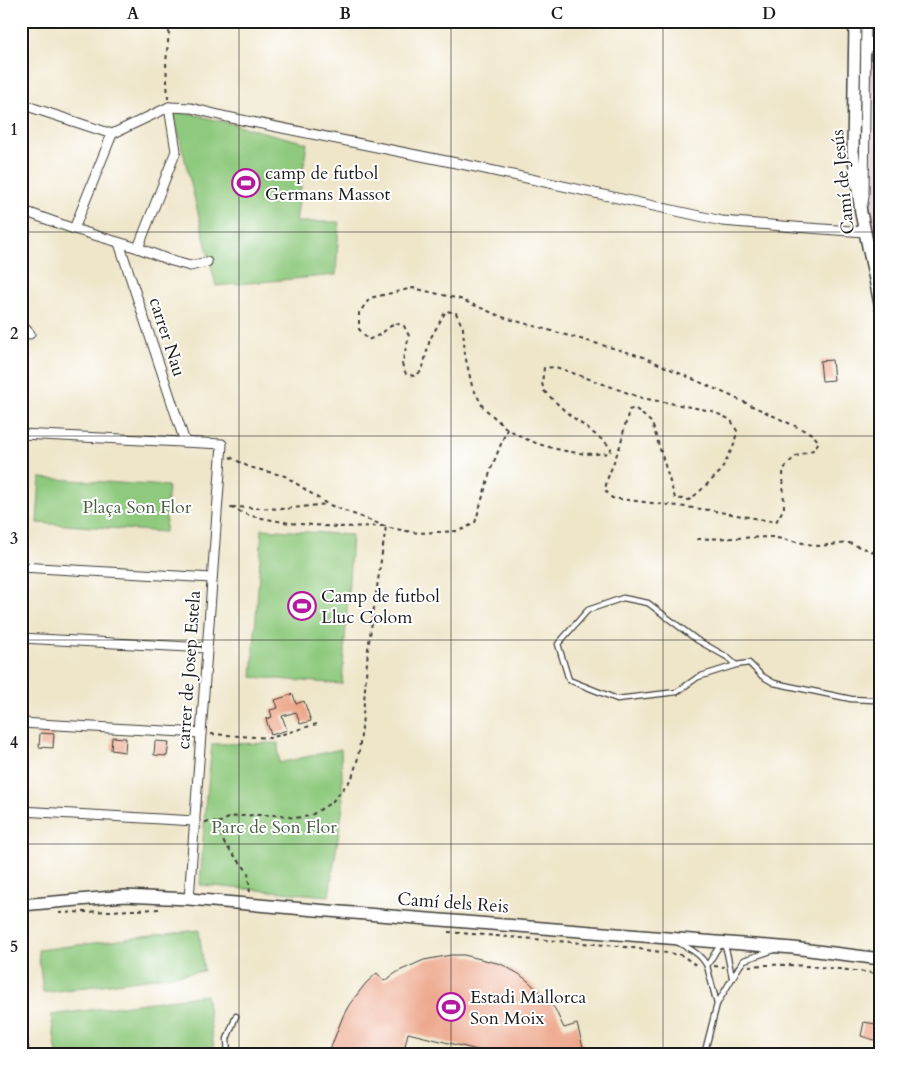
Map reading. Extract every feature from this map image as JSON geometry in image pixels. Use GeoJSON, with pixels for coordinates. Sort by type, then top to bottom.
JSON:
{"type":"FeatureCollection","features":[{"type":"Feature","properties":{"kind":"street","name":"Camí de Jesús"},"geometry":{"type":"LineString","coordinates":[[855,21],[853,150],[861,213],[881,308]]}},
{"type":"Feature","properties":{"kind":"street"},"geometry":{"type":"LineString","coordinates":[[861,213],[864,196],[866,21]]}},
{"type":"Feature","properties":{"kind":"street"},"geometry":{"type":"LineString","coordinates":[[877,21],[881,24]]}},
{"type":"Feature","properties":{"kind":"street"},"geometry":{"type":"LineString","coordinates":[[866,52],[870,44],[881,36]]}},
{"type":"Feature","properties":{"kind":"street"},"geometry":{"type":"LineString","coordinates":[[21,104],[112,134]]}},
{"type":"Feature","properties":{"kind":"street"},"geometry":{"type":"LineString","coordinates":[[138,248],[176,151],[168,107]]}},
{"type":"Feature","properties":{"kind":"street"},"geometry":{"type":"LineString","coordinates":[[74,229],[112,134],[168,107],[191,108],[227,117],[476,167],[722,221],[865,232]]}},
{"type":"Feature","properties":{"kind":"street"},"geometry":{"type":"LineString","coordinates":[[21,210],[172,261],[190,266],[207,262]]}},
{"type":"Feature","properties":{"kind":"street","name":"carrer Nau"},"geometry":{"type":"LineString","coordinates":[[119,243],[185,442]]}},
{"type":"Feature","properties":{"kind":"street"},"geometry":{"type":"LineString","coordinates":[[21,324],[30,334]]}},
{"type":"Feature","properties":{"kind":"street"},"geometry":{"type":"LineString","coordinates":[[21,434],[185,442],[221,448]]}},
{"type":"Feature","properties":{"kind":"street","name":"carrer de Josep Estela"},"geometry":{"type":"LineString","coordinates":[[189,899],[221,448]]}},
{"type":"Feature","properties":{"kind":"street"},"geometry":{"type":"LineString","coordinates":[[21,567],[212,578]]}},
{"type":"Feature","properties":{"kind":"street"},"geometry":{"type":"LineString","coordinates":[[21,638],[207,648]]}},
{"type":"Feature","properties":{"kind":"street"},"geometry":{"type":"LineString","coordinates":[[21,722],[201,733]]}},
{"type":"Feature","properties":{"kind":"street"},"geometry":{"type":"LineString","coordinates":[[21,811],[195,821]]}},
{"type":"Feature","properties":{"kind":"street","name":"Camí dels Reis"},"geometry":{"type":"LineString","coordinates":[[21,905],[124,896],[189,899],[782,947],[881,959]]}},
{"type":"Feature","properties":{"kind":"lane"},"geometry":{"type":"LineString","coordinates":[[736,665],[697,640],[648,603],[624,598],[588,610],[558,644],[569,680],[617,699],[677,692],[698,677],[736,665],[749,663],[762,676],[774,683],[851,700],[874,700],[881,696]]}},
{"type":"Feature","properties":{"kind":"lane"},"geometry":{"type":"LineString","coordinates":[[667,938],[691,949],[704,960],[717,1004]]}},
{"type":"Feature","properties":{"kind":"lane"},"geometry":{"type":"LineString","coordinates":[[707,966],[723,942]]}},
{"type":"Feature","properties":{"kind":"lane"},"geometry":{"type":"LineString","coordinates":[[723,942],[732,978]]}},
{"type":"Feature","properties":{"kind":"lane"},"geometry":{"type":"LineString","coordinates":[[704,1055],[717,1004],[744,960],[782,947]]}},
{"type":"Feature","properties":{"kind":"lane"},"geometry":{"type":"LineString","coordinates":[[228,1055],[227,1039],[236,1016]]}},
{"type":"Feature","properties":{"kind":"path"},"geometry":{"type":"LineString","coordinates":[[168,107],[166,63],[170,21]]}},
{"type":"Feature","properties":{"kind":"path"},"geometry":{"type":"LineString","coordinates":[[413,288],[460,299],[502,317],[641,356],[812,434],[819,442],[813,450],[794,457],[783,470],[784,508],[776,522],[709,510],[612,498],[605,490],[620,446],[629,410],[635,408],[652,423],[675,498],[689,500],[720,472],[734,445],[736,431],[731,420],[712,411],[642,398],[556,367],[544,368],[542,383],[544,391],[566,412],[605,442],[611,448],[610,453],[570,452],[534,443],[507,428],[483,407],[472,386],[465,355],[463,328],[456,313],[446,311],[430,339],[422,371],[414,376],[406,374],[402,364],[409,336],[404,326],[395,323],[379,335],[368,340],[359,329],[359,313],[370,298],[413,288]]}},
{"type":"Feature","properties":{"kind":"path"},"geometry":{"type":"LineString","coordinates":[[221,448],[249,467],[285,476],[327,504],[386,526],[418,533],[459,531],[475,523],[491,469],[507,428]]}},
{"type":"Feature","properties":{"kind":"path"},"geometry":{"type":"LineString","coordinates":[[217,510],[229,507],[284,509],[327,504]]}},
{"type":"Feature","properties":{"kind":"path"},"geometry":{"type":"LineString","coordinates":[[229,507],[251,516],[289,523],[337,527],[386,526]]}},
{"type":"Feature","properties":{"kind":"path"},"geometry":{"type":"LineString","coordinates":[[195,821],[218,823],[230,817],[253,814],[280,815],[294,818],[310,816],[332,802],[352,778],[358,758],[368,649],[386,526]]}},
{"type":"Feature","properties":{"kind":"path"},"geometry":{"type":"LineString","coordinates":[[697,539],[772,536],[818,546],[849,542],[874,552],[881,550]]}},
{"type":"Feature","properties":{"kind":"path"},"geometry":{"type":"LineString","coordinates":[[201,733],[270,738],[320,723]]}},
{"type":"Feature","properties":{"kind":"path"},"geometry":{"type":"LineString","coordinates":[[218,823],[224,844],[248,872],[251,905]]}},
{"type":"Feature","properties":{"kind":"path"},"geometry":{"type":"LineString","coordinates":[[60,913],[167,909]]}},
{"type":"Feature","properties":{"kind":"path"},"geometry":{"type":"LineString","coordinates":[[21,920],[24,936],[21,936]]}},
{"type":"Feature","properties":{"kind":"path"},"geometry":{"type":"LineString","coordinates":[[445,932],[619,946],[680,955],[696,965],[730,967]]}},
{"type":"Feature","properties":{"kind":"path"},"geometry":{"type":"LineString","coordinates":[[739,967],[768,965],[881,974]]}},
{"type":"Feature","properties":{"kind":"path"},"geometry":{"type":"LineString","coordinates":[[21,1008],[24,1008],[29,1055]]}},
{"type":"Feature","properties":{"kind":"path"},"geometry":{"type":"LineString","coordinates":[[21,1041],[23,1055]]}},
{"type":"Feature","properties":{"kind":"shaded area"},"geometry":{"type":"Polygon","coordinates":[[[857,21],[881,21],[881,295],[853,151],[857,21]]]}},
{"type":"Feature","properties":{"kind":"green space","name":"camp de futbol Germans Massot"},"geometry":{"type":"Polygon","coordinates":[[[180,111],[307,143],[296,222],[339,222],[336,275],[216,286],[174,115],[180,111]]]}},
{"type":"Feature","properties":{"kind":"green space","name":"Plaça Son Flor"},"geometry":{"type":"Polygon","coordinates":[[[40,478],[168,486],[165,532],[37,523],[40,478]]]}},
{"type":"Feature","properties":{"kind":"green space","name":"Camp de futbol Lluc Colom"},"geometry":{"type":"Polygon","coordinates":[[[262,529],[352,535],[342,684],[252,677],[262,529]]]}},
{"type":"Feature","properties":{"kind":"green space","name":"Parc de Son Flor"},"geometry":{"type":"Polygon","coordinates":[[[278,743],[279,763],[341,749],[343,806],[329,896],[200,885],[206,795],[212,744],[278,743]]]}},
{"type":"Feature","properties":{"kind":"green space"},"geometry":{"type":"Polygon","coordinates":[[[199,930],[204,971],[43,993],[38,950],[199,930]]]}},
{"type":"Feature","properties":{"kind":"green space"},"geometry":{"type":"Polygon","coordinates":[[[206,995],[215,1055],[57,1055],[51,1015],[206,995]]]}},
{"type":"Feature","properties":{"kind":"building"},"geometry":{"type":"Polygon","coordinates":[[[832,360],[834,380],[822,381],[820,361],[832,360]]]}},
{"type":"Feature","properties":{"kind":"building"},"geometry":{"type":"Polygon","coordinates":[[[293,694],[296,704],[304,701],[311,721],[300,724],[296,712],[282,716],[287,730],[271,735],[266,719],[272,717],[270,710],[278,708],[275,700],[293,694]]]}},
{"type":"Feature","properties":{"kind":"building"},"geometry":{"type":"Polygon","coordinates":[[[40,733],[54,734],[53,748],[39,747],[40,733]]]}},
{"type":"Feature","properties":{"kind":"building"},"geometry":{"type":"Polygon","coordinates":[[[112,737],[126,738],[125,752],[111,750],[112,737]]]}},
{"type":"Feature","properties":{"kind":"building"},"geometry":{"type":"Polygon","coordinates":[[[155,741],[169,742],[167,756],[154,755],[155,741]]]}},
{"type":"Feature","properties":{"kind":"building","name":"Estadi Mallorca Son Moix"},"geometry":{"type":"Polygon","coordinates":[[[451,955],[464,955],[501,964],[519,974],[547,999],[555,1009],[564,1028],[577,1024],[585,1055],[498,1055],[408,1033],[403,1055],[328,1055],[349,1005],[366,983],[377,973],[384,981],[399,971],[424,960],[451,955]]]}},
{"type":"Feature","properties":{"kind":"building"},"geometry":{"type":"Polygon","coordinates":[[[864,1022],[881,1025],[881,1042],[861,1036],[864,1022]]]}},
{"type":"Feature","properties":{"kind":"place","name":"camp de futbol Germans Massot"},"geometry":{"type":"Point","coordinates":[246,183]}},
{"type":"Feature","properties":{"kind":"place","name":"Camp de futbol Lluc Colom"},"geometry":{"type":"Point","coordinates":[302,606]}},
{"type":"Feature","properties":{"kind":"place","name":"Estadi Mallorca Son Moix"},"geometry":{"type":"Point","coordinates":[451,1007]}}]}
